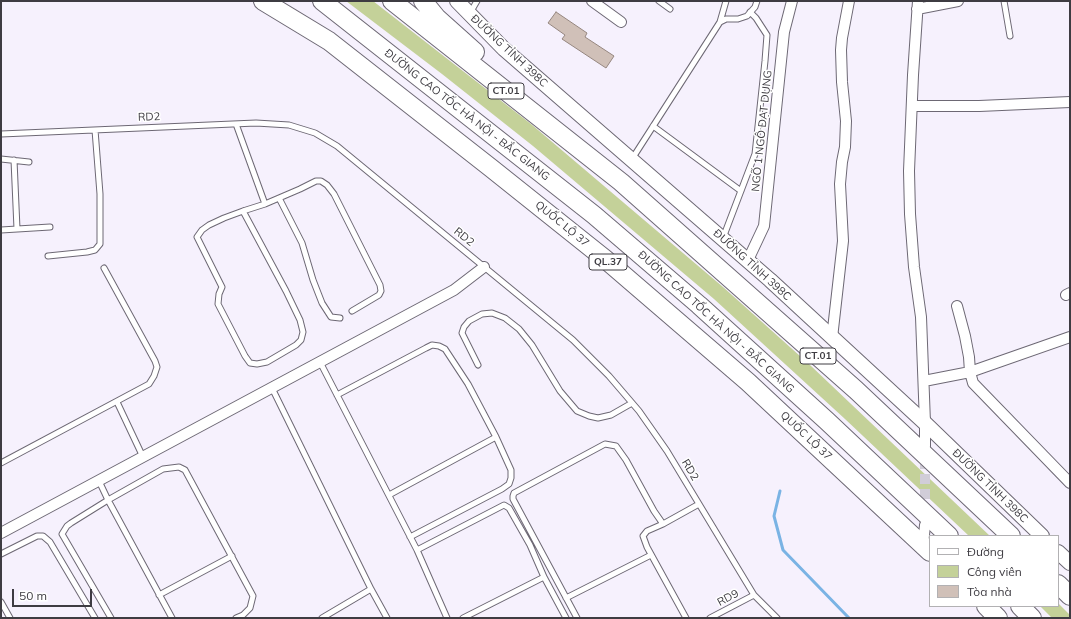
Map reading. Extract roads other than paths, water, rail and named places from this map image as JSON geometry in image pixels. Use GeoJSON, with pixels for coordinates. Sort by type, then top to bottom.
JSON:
{"type":"FeatureCollection","features":[{"type":"Feature","properties":{"kind":"highway","name":"QUỐC LỘ 37"},"geometry":{"type":"LineString","coordinates":[[263,1],[329,41],[605,259],[748,382],[927,548]]}},
{"type":"Feature","properties":{"kind":"highway","name":"ĐƯỜNG CAO TỐC HÀ NỘI - BẮC GIANG"},"geometry":{"type":"LineString","coordinates":[[322,1],[594,215],[699,305],[821,415],[948,535]]}},
{"type":"Feature","properties":{"kind":"highway","name":"CT.01"},"geometry":{"type":"LineString","coordinates":[[392,1],[621,182],[856,390],[1009,535]]}},
{"type":"Feature","properties":{"kind":"highway"},"geometry":{"type":"LineString","coordinates":[[423,1],[437,18],[621,182]]}},
{"type":"Feature","properties":{"kind":"highway"},"geometry":{"type":"LineString","coordinates":[[1059,585],[1070,596]]}},
{"type":"Feature","properties":{"kind":"highway"},"geometry":{"type":"LineString","coordinates":[[987,607],[998,618]]}},
{"type":"Feature","properties":{"kind":"highway"},"geometry":{"type":"LineString","coordinates":[[1021,607],[1032,618]]}},
{"type":"Feature","properties":{"kind":"main road","name":"ĐƯỜNG TỈNH 398C"},"geometry":{"type":"LineString","coordinates":[[457,1],[504,49],[748,260],[925,423],[1041,535]]}},
{"type":"Feature","properties":{"kind":"main road"},"geometry":{"type":"LineString","coordinates":[[1059,553],[1070,563]]}},
{"type":"Feature","properties":{"kind":"street"},"geometry":{"type":"LineString","coordinates":[[592,1],[621,22]]}},
{"type":"Feature","properties":{"kind":"street","name":"NGÕ 1 NGÔ ĐẠT DỤNG"},"geometry":{"type":"LineString","coordinates":[[748,260],[764,226],[784,32],[792,1]]}},
{"type":"Feature","properties":{"kind":"street"},"geometry":{"type":"LineString","coordinates":[[832,338],[843,241],[840,184],[845,147],[846,121],[842,82],[841,50],[849,1]]}},
{"type":"Feature","properties":{"kind":"street"},"geometry":{"type":"LineString","coordinates":[[925,446],[921,317],[914,267],[910,214],[909,171],[917,5],[958,1]]}},
{"type":"Feature","properties":{"kind":"street"},"geometry":{"type":"LineString","coordinates":[[912,106],[979,106],[1070,102]]}},
{"type":"Feature","properties":{"kind":"street"},"geometry":{"type":"LineString","coordinates":[[2,530],[99,481],[454,290],[484,267]]}},
{"type":"Feature","properties":{"kind":"street"},"geometry":{"type":"LineString","coordinates":[[957,306],[966,343],[973,384],[980,393],[1070,484]]}},
{"type":"Feature","properties":{"kind":"street"},"geometry":{"type":"LineString","coordinates":[[924,381],[970,372],[1070,337]]}},
{"type":"Feature","properties":{"kind":"street"},"geometry":{"type":"LineString","coordinates":[[925,525],[927,548]]}},
{"type":"Feature","properties":{"kind":"lane"},"geometry":{"type":"LineString","coordinates":[[470,14],[477,1]]}},
{"type":"Feature","properties":{"kind":"lane"},"geometry":{"type":"LineString","coordinates":[[659,1],[670,9]]}},
{"type":"Feature","properties":{"kind":"lane"},"geometry":{"type":"LineString","coordinates":[[632,160],[720,22],[726,1]]}},
{"type":"Feature","properties":{"kind":"lane"},"geometry":{"type":"LineString","coordinates":[[720,22],[726,19],[738,19],[747,16],[755,7],[757,1]]}},
{"type":"Feature","properties":{"kind":"lane"},"geometry":{"type":"LineString","coordinates":[[1004,1],[1010,36]]}},
{"type":"Feature","properties":{"kind":"lane"},"geometry":{"type":"LineString","coordinates":[[723,239],[754,154],[767,35],[756,18],[750,12]]}},
{"type":"Feature","properties":{"kind":"lane","name":"RD2"},"geometry":{"type":"LineString","coordinates":[[1,134],[256,123],[289,126],[315,133],[337,146],[573,340],[609,376],[632,403],[666,451],[754,595],[778,618]]}},
{"type":"Feature","properties":{"kind":"lane"},"geometry":{"type":"LineString","coordinates":[[236,124],[265,204]]}},
{"type":"Feature","properties":{"kind":"lane"},"geometry":{"type":"LineString","coordinates":[[653,126],[741,192]]}},
{"type":"Feature","properties":{"kind":"lane"},"geometry":{"type":"LineString","coordinates":[[48,256],[87,252],[95,250],[100,244],[100,194],[95,130]]}},
{"type":"Feature","properties":{"kind":"lane"},"geometry":{"type":"LineString","coordinates":[[1,159],[29,162]]}},
{"type":"Feature","properties":{"kind":"lane"},"geometry":{"type":"LineString","coordinates":[[14,160],[17,229]]}},
{"type":"Feature","properties":{"kind":"lane"},"geometry":{"type":"LineString","coordinates":[[244,211],[286,291],[300,320],[303,332],[301,340],[296,346],[267,362],[257,364],[250,363],[218,304],[219,294],[222,287],[197,237],[202,230],[209,225],[224,218],[244,211],[265,204],[316,181],[328,185],[380,285],[381,291],[379,295],[352,311]]}},
{"type":"Feature","properties":{"kind":"lane"},"geometry":{"type":"LineString","coordinates":[[279,198],[302,242],[313,280],[322,303],[331,317],[340,318]]}},
{"type":"Feature","properties":{"kind":"lane"},"geometry":{"type":"LineString","coordinates":[[1,230],[50,227]]}},
{"type":"Feature","properties":{"kind":"lane"},"geometry":{"type":"LineString","coordinates":[[1,464],[149,384],[154,376],[156,367],[155,361],[104,268]]}},
{"type":"Feature","properties":{"kind":"lane"},"geometry":{"type":"LineString","coordinates":[[478,365],[462,333],[464,327],[469,321],[482,314],[492,313],[505,318],[519,330],[532,345],[560,391],[577,411],[598,418],[611,415],[632,403]]}},
{"type":"Feature","properties":{"kind":"lane"},"geometry":{"type":"LineString","coordinates":[[337,395],[432,345],[438,346],[445,349],[468,384],[496,437],[511,470],[509,484],[410,537]]}},
{"type":"Feature","properties":{"kind":"lane"},"geometry":{"type":"LineString","coordinates":[[320,362],[417,550],[447,618]]}},
{"type":"Feature","properties":{"kind":"lane"},"geometry":{"type":"LineString","coordinates":[[272,388],[371,589],[387,618]]}},
{"type":"Feature","properties":{"kind":"lane"},"geometry":{"type":"LineString","coordinates":[[117,402],[143,457]]}},
{"type":"Feature","properties":{"kind":"lane"},"geometry":{"type":"LineString","coordinates":[[389,495],[496,437]]}},
{"type":"Feature","properties":{"kind":"lane"},"geometry":{"type":"LineString","coordinates":[[577,618],[513,498],[516,491],[605,444],[616,446],[626,460],[654,511],[663,524]]}},
{"type":"Feature","properties":{"kind":"lane"},"geometry":{"type":"LineString","coordinates":[[111,618],[62,534],[71,523],[108,500],[163,469],[179,467],[185,470],[253,596],[250,608],[243,615],[236,618]]}},
{"type":"Feature","properties":{"kind":"lane"},"geometry":{"type":"LineString","coordinates":[[99,481],[172,618]]}},
{"type":"Feature","properties":{"kind":"lane"},"geometry":{"type":"LineString","coordinates":[[686,618],[651,555],[643,536],[647,531],[699,504]]}},
{"type":"Feature","properties":{"kind":"lane"},"geometry":{"type":"LineString","coordinates":[[417,550],[504,505],[510,508],[516,517],[544,577],[566,618]]}},
{"type":"Feature","properties":{"kind":"lane"},"geometry":{"type":"LineString","coordinates":[[1,554],[37,536],[43,536],[50,542],[94,618]]}},
{"type":"Feature","properties":{"kind":"lane"},"geometry":{"type":"LineString","coordinates":[[566,598],[651,555]]}},
{"type":"Feature","properties":{"kind":"lane"},"geometry":{"type":"LineString","coordinates":[[159,595],[232,556]]}},
{"type":"Feature","properties":{"kind":"lane"},"geometry":{"type":"LineString","coordinates":[[463,618],[544,577]]}},
{"type":"Feature","properties":{"kind":"lane"},"geometry":{"type":"LineString","coordinates":[[322,618],[371,589]]}},
{"type":"Feature","properties":{"kind":"lane","name":"RD9"},"geometry":{"type":"LineString","coordinates":[[710,618],[754,595]]}},
{"type":"Feature","properties":{"kind":"lane"},"geometry":{"type":"LineString","coordinates":[[1,602],[10,618]]}},
{"type":"Feature","properties":{"kind":"waterway"},"geometry":{"type":"LineString","coordinates":[[780,491],[774,516],[783,550],[849,618]]}},
{"type":"Feature","properties":{"kind":"tunnel"},"geometry":{"type":"LineString","coordinates":[[925,454],[925,514]]}}]}
